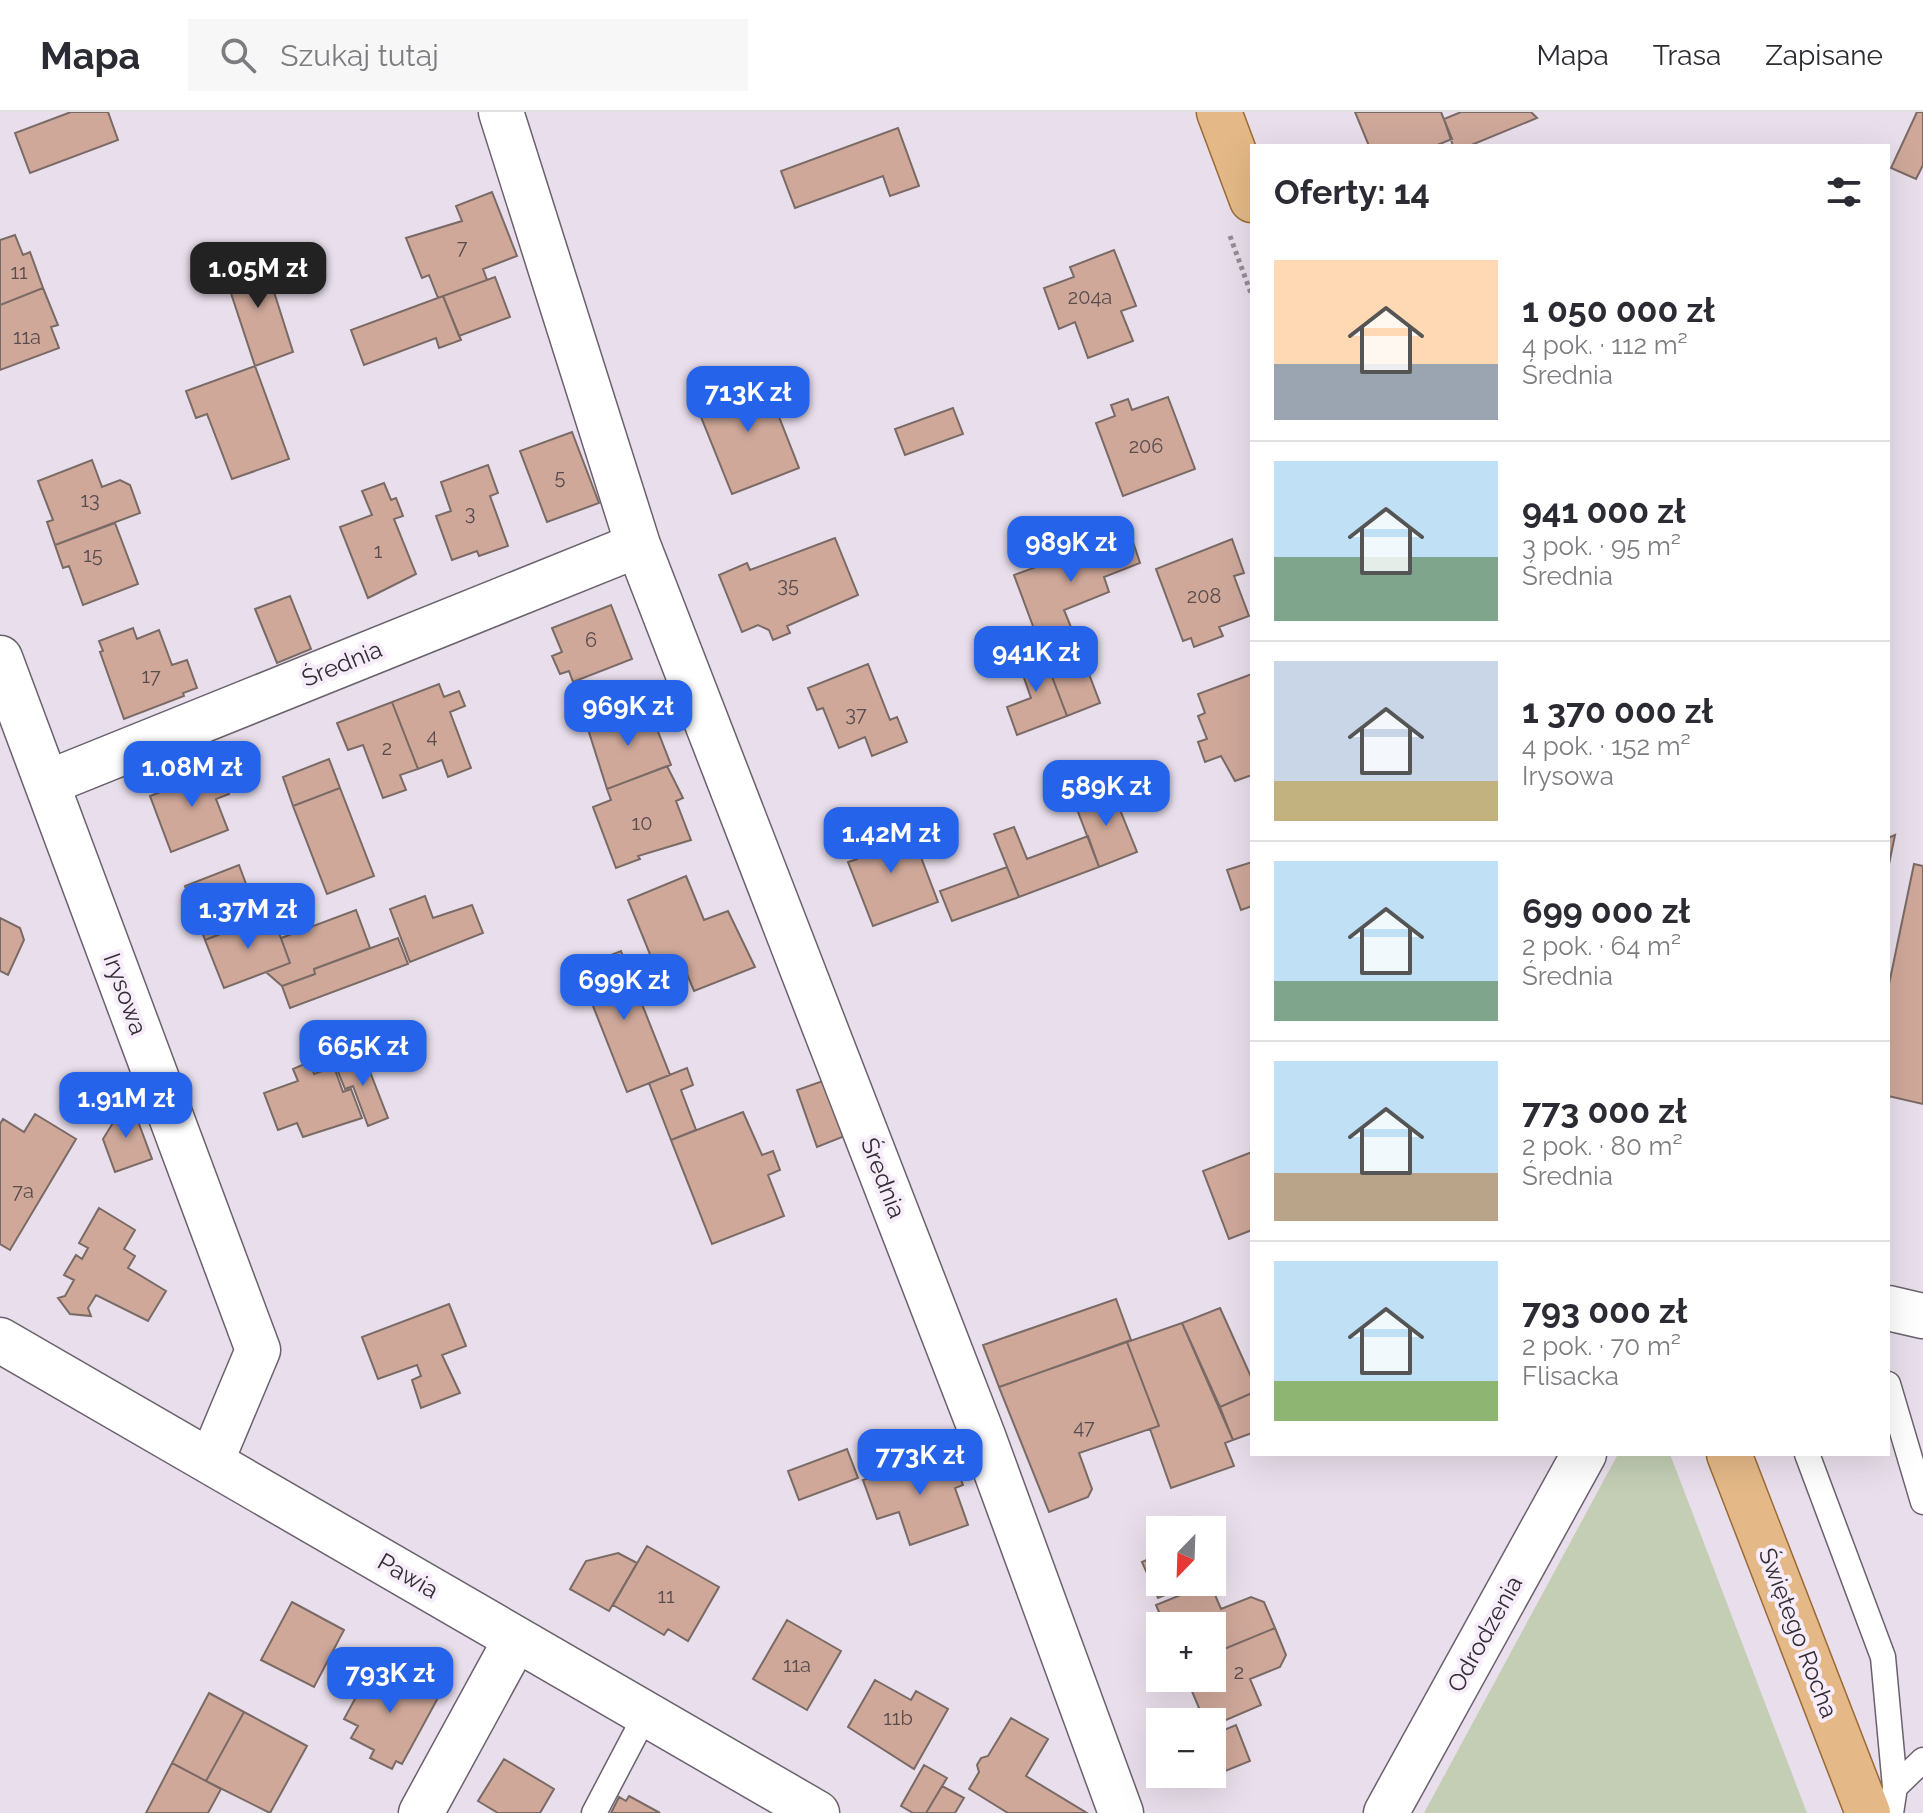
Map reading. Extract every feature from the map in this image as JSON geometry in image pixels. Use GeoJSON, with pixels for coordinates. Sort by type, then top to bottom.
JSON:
{"type":"FeatureCollection","features":[{"type":"Feature","properties":{"kind":"main road"},"geometry":{"type":"LineString","coordinates":[[1219,112],[1250,195]]}},
{"type":"Feature","properties":{"kind":"main road","name":"Świętego Rocha"},"geometry":{"type":"LineString","coordinates":[[1730,1456],[1882,1800]]}},
{"type":"Feature","properties":{"kind":"street","name":"Średnia"},"geometry":{"type":"LineString","coordinates":[[501,112],[638,545],[983,1436],[1121,1813]]}},
{"type":"Feature","properties":{"kind":"street","name":"Średnia"},"geometry":{"type":"LineString","coordinates":[[47,783],[638,545]]}},
{"type":"Feature","properties":{"kind":"street","name":"Irysowa"},"geometry":{"type":"LineString","coordinates":[[0,658],[258,1350],[211,1462]]}},
{"type":"Feature","properties":{"kind":"street"},"geometry":{"type":"LineString","coordinates":[[1890,1308],[1923,1316]]}},
{"type":"Feature","properties":{"kind":"street","name":"Pawia"},"geometry":{"type":"LineString","coordinates":[[0,1340],[817,1813]]}},
{"type":"Feature","properties":{"kind":"street","name":"Odrodzenia"},"geometry":{"type":"LineString","coordinates":[[1386,1813],[1583,1456]]}},
{"type":"Feature","properties":{"kind":"street"},"geometry":{"type":"LineString","coordinates":[[421,1813],[516,1639]]}},
{"type":"Feature","properties":{"kind":"lane"},"geometry":{"type":"LineString","coordinates":[[1890,1391],[1923,1502]]}},
{"type":"Feature","properties":{"kind":"lane"},"geometry":{"type":"LineString","coordinates":[[1808,1456],[1883,1657],[1882,1800],[1891,1813]]}},
{"type":"Feature","properties":{"kind":"lane"},"geometry":{"type":"LineString","coordinates":[[594,1813],[646,1714]]}},
{"type":"Feature","properties":{"kind":"lane"},"geometry":{"type":"LineString","coordinates":[[1882,1800],[1923,1760]]}},
{"type":"Feature","properties":{"kind":"green space"},"geometry":{"type":"Polygon","coordinates":[[[1617,1456],[1671,1456],[1807,1813],[1424,1813],[1617,1456]]]}},
{"type":"Feature","properties":{"kind":"building"},"geometry":{"type":"Polygon","coordinates":[[[71,112],[108,112],[118,140],[30,173],[15,133],[71,112]]]}},
{"type":"Feature","properties":{"kind":"building"},"geometry":{"type":"Polygon","coordinates":[[[1355,112],[1441,112],[1452,139],[1440,144],[1368,144],[1355,112]]]}},
{"type":"Feature","properties":{"kind":"building"},"geometry":{"type":"Polygon","coordinates":[[[1461,112],[1531,112],[1537,118],[1474,144],[1452,144],[1444,119],[1461,112]]]}},
{"type":"Feature","properties":{"kind":"building"},"geometry":{"type":"Polygon","coordinates":[[[1917,112],[1923,112],[1923,165],[1916,179],[1891,168],[1917,112]]]}},
{"type":"Feature","properties":{"kind":"building"},"geometry":{"type":"Polygon","coordinates":[[[898,128],[919,186],[890,196],[883,176],[795,208],[781,171],[898,128]]]}},
{"type":"Feature","properties":{"kind":"building"},"geometry":{"type":"Polygon","coordinates":[[[492,192],[517,256],[483,269],[487,280],[438,298],[429,275],[422,278],[406,238],[462,221],[456,206],[492,192]]]}},
{"type":"Feature","properties":{"kind":"building"},"geometry":{"type":"Polygon","coordinates":[[[15,235],[23,255],[30,252],[43,288],[0,305],[0,240],[15,235]]]}},
{"type":"Feature","properties":{"kind":"building"},"geometry":{"type":"Polygon","coordinates":[[[1114,250],[1136,306],[1121,311],[1133,341],[1088,358],[1075,322],[1059,329],[1044,288],[1074,277],[1070,267],[1114,250]]]}},
{"type":"Feature","properties":{"kind":"building"},"geometry":{"type":"Polygon","coordinates":[[[262,254],[293,352],[255,366],[223,269],[262,254]]]}},
{"type":"Feature","properties":{"kind":"building"},"geometry":{"type":"Polygon","coordinates":[[[495,277],[510,317],[459,336],[443,296],[495,277]]]}},
{"type":"Feature","properties":{"kind":"building"},"geometry":{"type":"Polygon","coordinates":[[[43,288],[58,325],[51,327],[59,348],[0,370],[0,305],[43,288]]]}},
{"type":"Feature","properties":{"kind":"building"},"geometry":{"type":"Polygon","coordinates":[[[443,296],[461,340],[439,348],[436,338],[364,365],[351,330],[443,296]]]}},
{"type":"Feature","properties":{"kind":"building"},"geometry":{"type":"Polygon","coordinates":[[[255,366],[289,459],[232,479],[207,414],[196,418],[186,391],[255,366]]]}},
{"type":"Feature","properties":{"kind":"building"},"geometry":{"type":"Polygon","coordinates":[[[761,371],[799,468],[732,494],[697,407],[730,393],[727,385],[761,371]]]}},
{"type":"Feature","properties":{"kind":"building"},"geometry":{"type":"Polygon","coordinates":[[[1168,397],[1195,469],[1123,496],[1096,423],[1115,416],[1111,405],[1128,399],[1132,410],[1168,397]]]}},
{"type":"Feature","properties":{"kind":"building"},"geometry":{"type":"Polygon","coordinates":[[[953,408],[963,434],[905,455],[895,429],[953,408]]]}},
{"type":"Feature","properties":{"kind":"building"},"geometry":{"type":"Polygon","coordinates":[[[572,432],[599,503],[547,522],[520,451],[572,432]]]}},
{"type":"Feature","properties":{"kind":"building"},"geometry":{"type":"Polygon","coordinates":[[[92,460],[102,487],[120,480],[130,485],[140,513],[55,545],[47,522],[53,520],[38,481],[92,460]]]}},
{"type":"Feature","properties":{"kind":"building"},"geometry":{"type":"Polygon","coordinates":[[[488,465],[498,493],[490,496],[508,546],[479,556],[477,551],[452,560],[436,516],[451,511],[441,482],[488,465]]]}},
{"type":"Feature","properties":{"kind":"building"},"geometry":{"type":"Polygon","coordinates":[[[384,483],[391,500],[396,498],[403,516],[394,519],[416,574],[368,598],[340,527],[372,515],[362,491],[384,483]]]}},
{"type":"Feature","properties":{"kind":"building"},"geometry":{"type":"Polygon","coordinates":[[[115,523],[138,584],[83,605],[69,566],[63,568],[55,545],[115,523]]]}},
{"type":"Feature","properties":{"kind":"building"},"geometry":{"type":"Polygon","coordinates":[[[1130,533],[1140,563],[1104,577],[1109,592],[1064,610],[1073,632],[1040,645],[1014,575],[1130,533]]]}},
{"type":"Feature","properties":{"kind":"building"},"geometry":{"type":"Polygon","coordinates":[[[835,538],[858,595],[787,626],[790,633],[773,640],[769,630],[758,625],[742,632],[719,575],[747,563],[750,570],[835,538]]]}},
{"type":"Feature","properties":{"kind":"building"},"geometry":{"type":"Polygon","coordinates":[[[1232,539],[1244,573],[1234,576],[1249,616],[1219,627],[1223,636],[1194,647],[1191,638],[1183,641],[1156,569],[1232,539]]]}},
{"type":"Feature","properties":{"kind":"building"},"geometry":{"type":"Polygon","coordinates":[[[290,596],[311,649],[277,663],[255,609],[290,596]]]}},
{"type":"Feature","properties":{"kind":"building"},"geometry":{"type":"Polygon","coordinates":[[[611,605],[632,659],[573,682],[569,671],[560,674],[552,656],[562,652],[552,628],[611,605]]]}},
{"type":"Feature","properties":{"kind":"building"},"geometry":{"type":"Polygon","coordinates":[[[133,628],[137,639],[159,630],[172,665],[187,660],[197,688],[124,719],[100,652],[103,651],[99,641],[133,628]]]}},
{"type":"Feature","properties":{"kind":"building"},"geometry":{"type":"Polygon","coordinates":[[[1073,632],[1100,703],[1067,716],[1040,645],[1073,632]]]}},
{"type":"Feature","properties":{"kind":"building"},"geometry":{"type":"Polygon","coordinates":[[[1040,645],[1067,716],[1017,735],[1007,707],[1031,698],[1016,655],[1040,645]]]}},
{"type":"Feature","properties":{"kind":"building"},"geometry":{"type":"Polygon","coordinates":[[[868,664],[890,720],[897,717],[907,742],[872,756],[865,737],[839,748],[823,708],[817,710],[808,688],[868,664]]]}},
{"type":"Feature","properties":{"kind":"building"},"geometry":{"type":"Polygon","coordinates":[[[1250,675],[1250,776],[1235,781],[1221,756],[1205,762],[1198,742],[1207,739],[1198,716],[1205,713],[1198,694],[1250,675]]]}},
{"type":"Feature","properties":{"kind":"building"},"geometry":{"type":"Polygon","coordinates":[[[439,684],[444,697],[459,691],[465,706],[450,712],[471,768],[448,777],[442,760],[418,769],[392,702],[439,684]]]}},
{"type":"Feature","properties":{"kind":"building"},"geometry":{"type":"Polygon","coordinates":[[[392,702],[418,769],[400,775],[406,790],[383,798],[363,745],[348,750],[337,723],[392,702]]]}},
{"type":"Feature","properties":{"kind":"building"},"geometry":{"type":"Polygon","coordinates":[[[650,711],[671,765],[607,789],[587,726],[622,713],[625,720],[650,711]]]}},
{"type":"Feature","properties":{"kind":"building"},"geometry":{"type":"Polygon","coordinates":[[[329,759],[340,788],[293,806],[283,777],[329,759]]]}},
{"type":"Feature","properties":{"kind":"building"},"geometry":{"type":"Polygon","coordinates":[[[217,761],[229,794],[216,799],[228,830],[171,852],[150,796],[207,774],[204,766],[217,761]]]}},
{"type":"Feature","properties":{"kind":"building"},"geometry":{"type":"Polygon","coordinates":[[[667,766],[683,798],[676,801],[691,840],[638,856],[640,859],[616,868],[593,807],[611,800],[607,789],[667,766]]]}},
{"type":"Feature","properties":{"kind":"building"},"geometry":{"type":"Polygon","coordinates":[[[340,788],[374,876],[327,894],[293,806],[340,788]]]}},
{"type":"Feature","properties":{"kind":"building"},"geometry":{"type":"Polygon","coordinates":[[[1112,790],[1137,852],[1099,867],[1075,804],[1112,790]]]}},
{"type":"Feature","properties":{"kind":"building"},"geometry":{"type":"Polygon","coordinates":[[[899,825],[906,829],[910,840],[914,839],[938,902],[873,926],[848,862],[857,859],[851,842],[899,825]]]}},
{"type":"Feature","properties":{"kind":"building"},"geometry":{"type":"Polygon","coordinates":[[[1014,827],[1027,859],[1088,836],[1099,867],[1019,897],[994,834],[1014,827]]]}},
{"type":"Feature","properties":{"kind":"building"},"geometry":{"type":"Polygon","coordinates":[[[1895,835],[1890,859],[1890,837],[1895,835]]]}},
{"type":"Feature","properties":{"kind":"building"},"geometry":{"type":"Polygon","coordinates":[[[1250,863],[1250,907],[1241,910],[1227,870],[1250,863]]]}},
{"type":"Feature","properties":{"kind":"building"},"geometry":{"type":"Polygon","coordinates":[[[1914,864],[1923,866],[1923,1104],[1890,1096],[1890,979],[1914,864]]]}},
{"type":"Feature","properties":{"kind":"building"},"geometry":{"type":"Polygon","coordinates":[[[239,865],[259,919],[205,940],[185,886],[239,865]]]}},
{"type":"Feature","properties":{"kind":"building"},"geometry":{"type":"Polygon","coordinates":[[[1007,867],[1019,897],[952,921],[940,891],[1007,867]]]}},
{"type":"Feature","properties":{"kind":"building"},"geometry":{"type":"Polygon","coordinates":[[[686,876],[704,920],[728,911],[755,967],[694,991],[687,974],[662,984],[628,900],[686,876]]]}},
{"type":"Feature","properties":{"kind":"building"},"geometry":{"type":"Polygon","coordinates":[[[425,896],[433,918],[472,905],[483,933],[410,962],[390,909],[425,896]]]}},
{"type":"Feature","properties":{"kind":"building"},"geometry":{"type":"Polygon","coordinates":[[[356,910],[370,948],[314,969],[315,974],[282,986],[266,972],[290,963],[281,938],[356,910]]]}},
{"type":"Feature","properties":{"kind":"building"},"geometry":{"type":"Polygon","coordinates":[[[272,914],[290,963],[224,988],[205,940],[272,914]]]}},
{"type":"Feature","properties":{"kind":"building"},"geometry":{"type":"Polygon","coordinates":[[[0,918],[20,928],[24,940],[8,975],[0,971],[0,918]]]}},
{"type":"Feature","properties":{"kind":"building"},"geometry":{"type":"Polygon","coordinates":[[[398,938],[408,964],[290,1008],[282,986],[315,974],[314,969],[398,938]]]}},
{"type":"Feature","properties":{"kind":"building"},"geometry":{"type":"Polygon","coordinates":[[[621,951],[670,1075],[627,1092],[578,968],[621,951]]]}},
{"type":"Feature","properties":{"kind":"building"},"geometry":{"type":"Polygon","coordinates":[[[363,1054],[388,1118],[368,1126],[353,1086],[345,1089],[335,1064],[363,1054]]]}},
{"type":"Feature","properties":{"kind":"building"},"geometry":{"type":"Polygon","coordinates":[[[309,1062],[314,1074],[334,1067],[343,1092],[351,1089],[362,1118],[303,1137],[297,1123],[278,1130],[264,1093],[298,1081],[293,1069],[309,1062]]]}},
{"type":"Feature","properties":{"kind":"building"},"geometry":{"type":"Polygon","coordinates":[[[687,1068],[693,1085],[681,1090],[696,1130],[671,1140],[649,1083],[687,1068]]]}},
{"type":"Feature","properties":{"kind":"building"},"geometry":{"type":"Polygon","coordinates":[[[840,1075],[860,1130],[817,1147],[797,1090],[840,1075]]]}},
{"type":"Feature","properties":{"kind":"building"},"geometry":{"type":"Polygon","coordinates":[[[129,1097],[152,1159],[115,1172],[103,1139],[129,1097]]]}},
{"type":"Feature","properties":{"kind":"building"},"geometry":{"type":"Polygon","coordinates":[[[743,1112],[762,1155],[773,1151],[780,1170],[768,1175],[784,1216],[712,1244],[671,1140],[743,1112]]]}},
{"type":"Feature","properties":{"kind":"building"},"geometry":{"type":"Polygon","coordinates":[[[35,1114],[76,1139],[10,1250],[0,1244],[0,1124],[3,1119],[24,1132],[35,1114]]]}},
{"type":"Feature","properties":{"kind":"building"},"geometry":{"type":"Polygon","coordinates":[[[1250,1153],[1250,1231],[1229,1239],[1203,1171],[1250,1153]]]}},
{"type":"Feature","properties":{"kind":"building"},"geometry":{"type":"Polygon","coordinates":[[[99,1208],[135,1230],[124,1249],[135,1256],[128,1268],[166,1291],[148,1321],[96,1295],[88,1308],[91,1316],[70,1314],[58,1298],[65,1296],[74,1280],[64,1275],[76,1255],[82,1259],[88,1248],[79,1243],[99,1208]]]}},
{"type":"Feature","properties":{"kind":"building"},"geometry":{"type":"Polygon","coordinates":[[[1116,1299],[1131,1340],[999,1387],[983,1345],[1116,1299]]]}},
{"type":"Feature","properties":{"kind":"building"},"geometry":{"type":"Polygon","coordinates":[[[449,1304],[466,1346],[442,1355],[460,1393],[421,1408],[412,1380],[421,1376],[417,1365],[378,1379],[362,1337],[449,1304]]]}},
{"type":"Feature","properties":{"kind":"building"},"geometry":{"type":"Polygon","coordinates":[[[1220,1308],[1250,1375],[1250,1394],[1220,1407],[1182,1323],[1220,1308]]]}},
{"type":"Feature","properties":{"kind":"building"},"geometry":{"type":"Polygon","coordinates":[[[1182,1323],[1233,1440],[1225,1443],[1234,1466],[1171,1488],[1150,1429],[1159,1426],[1127,1342],[1182,1323]]]}},
{"type":"Feature","properties":{"kind":"building"},"geometry":{"type":"Polygon","coordinates":[[[1127,1342],[1159,1426],[1079,1453],[1092,1489],[1088,1497],[1049,1512],[999,1387],[1127,1342]]]}},
{"type":"Feature","properties":{"kind":"building"},"geometry":{"type":"Polygon","coordinates":[[[1250,1394],[1250,1434],[1233,1440],[1220,1407],[1250,1394]]]}},
{"type":"Feature","properties":{"kind":"building"},"geometry":{"type":"Polygon","coordinates":[[[847,1449],[858,1478],[799,1500],[788,1471],[847,1449]]]}},
{"type":"Feature","properties":{"kind":"building"},"geometry":{"type":"Polygon","coordinates":[[[950,1450],[963,1485],[955,1488],[968,1525],[910,1545],[899,1512],[877,1519],[863,1480],[950,1450]]]}},
{"type":"Feature","properties":{"kind":"building"},"geometry":{"type":"Polygon","coordinates":[[[647,1546],[719,1587],[688,1641],[668,1629],[664,1635],[613,1605],[647,1546]]]}},
{"type":"Feature","properties":{"kind":"building"},"geometry":{"type":"Polygon","coordinates":[[[618,1553],[637,1563],[609,1611],[570,1589],[586,1561],[618,1553]]]}},
{"type":"Feature","properties":{"kind":"building"},"geometry":{"type":"Polygon","coordinates":[[[1178,1596],[1216,1596],[1221,1609],[1251,1597],[1264,1602],[1275,1628],[1226,1648],[1226,1612],[1159,1612],[1156,1605],[1178,1596]]]}},
{"type":"Feature","properties":{"kind":"building"},"geometry":{"type":"Polygon","coordinates":[[[292,1602],[344,1630],[314,1687],[261,1660],[292,1602]]]}},
{"type":"Feature","properties":{"kind":"building"},"geometry":{"type":"Polygon","coordinates":[[[787,1620],[841,1651],[807,1710],[753,1679],[787,1620]]]}},
{"type":"Feature","properties":{"kind":"building"},"geometry":{"type":"Polygon","coordinates":[[[1275,1628],[1286,1655],[1280,1667],[1250,1679],[1261,1705],[1226,1720],[1226,1708],[1199,1708],[1192,1692],[1226,1692],[1226,1648],[1275,1628]]]}},
{"type":"Feature","properties":{"kind":"building"},"geometry":{"type":"Polygon","coordinates":[[[374,1664],[439,1696],[402,1764],[396,1761],[392,1769],[370,1758],[374,1750],[351,1738],[358,1726],[344,1719],[374,1664]]]}},
{"type":"Feature","properties":{"kind":"building"},"geometry":{"type":"Polygon","coordinates":[[[875,1680],[911,1700],[916,1691],[948,1709],[914,1769],[848,1727],[875,1680]]]}},
{"type":"Feature","properties":{"kind":"building"},"geometry":{"type":"Polygon","coordinates":[[[209,1693],[244,1712],[206,1781],[172,1763],[209,1693]]]}},
{"type":"Feature","properties":{"kind":"building"},"geometry":{"type":"Polygon","coordinates":[[[244,1712],[307,1746],[270,1813],[206,1781],[244,1712]]]}},
{"type":"Feature","properties":{"kind":"building"},"geometry":{"type":"Polygon","coordinates":[[[1011,1718],[1048,1739],[1026,1776],[1087,1813],[1008,1813],[969,1789],[979,1772],[977,1765],[981,1758],[988,1756],[1011,1718]]]}},
{"type":"Feature","properties":{"kind":"building"},"geometry":{"type":"Polygon","coordinates":[[[1236,1725],[1250,1761],[1226,1771],[1226,1729],[1236,1725]]]}},
{"type":"Feature","properties":{"kind":"building"},"geometry":{"type":"Polygon","coordinates":[[[504,1759],[554,1789],[540,1813],[498,1813],[478,1801],[504,1759]]]}},
{"type":"Feature","properties":{"kind":"building"},"geometry":{"type":"Polygon","coordinates":[[[172,1763],[221,1789],[208,1813],[146,1813],[172,1763]]]}},
{"type":"Feature","properties":{"kind":"building"},"geometry":{"type":"Polygon","coordinates":[[[924,1765],[947,1778],[926,1813],[913,1813],[901,1806],[924,1765]]]}},
{"type":"Feature","properties":{"kind":"building"},"geometry":{"type":"Polygon","coordinates":[[[942,1786],[964,1798],[955,1813],[926,1813],[942,1786]]]}},
{"type":"Feature","properties":{"kind":"building"},"geometry":{"type":"Polygon","coordinates":[[[629,1796],[660,1813],[611,1813],[619,1797],[626,1801],[629,1796]]]}}]}
